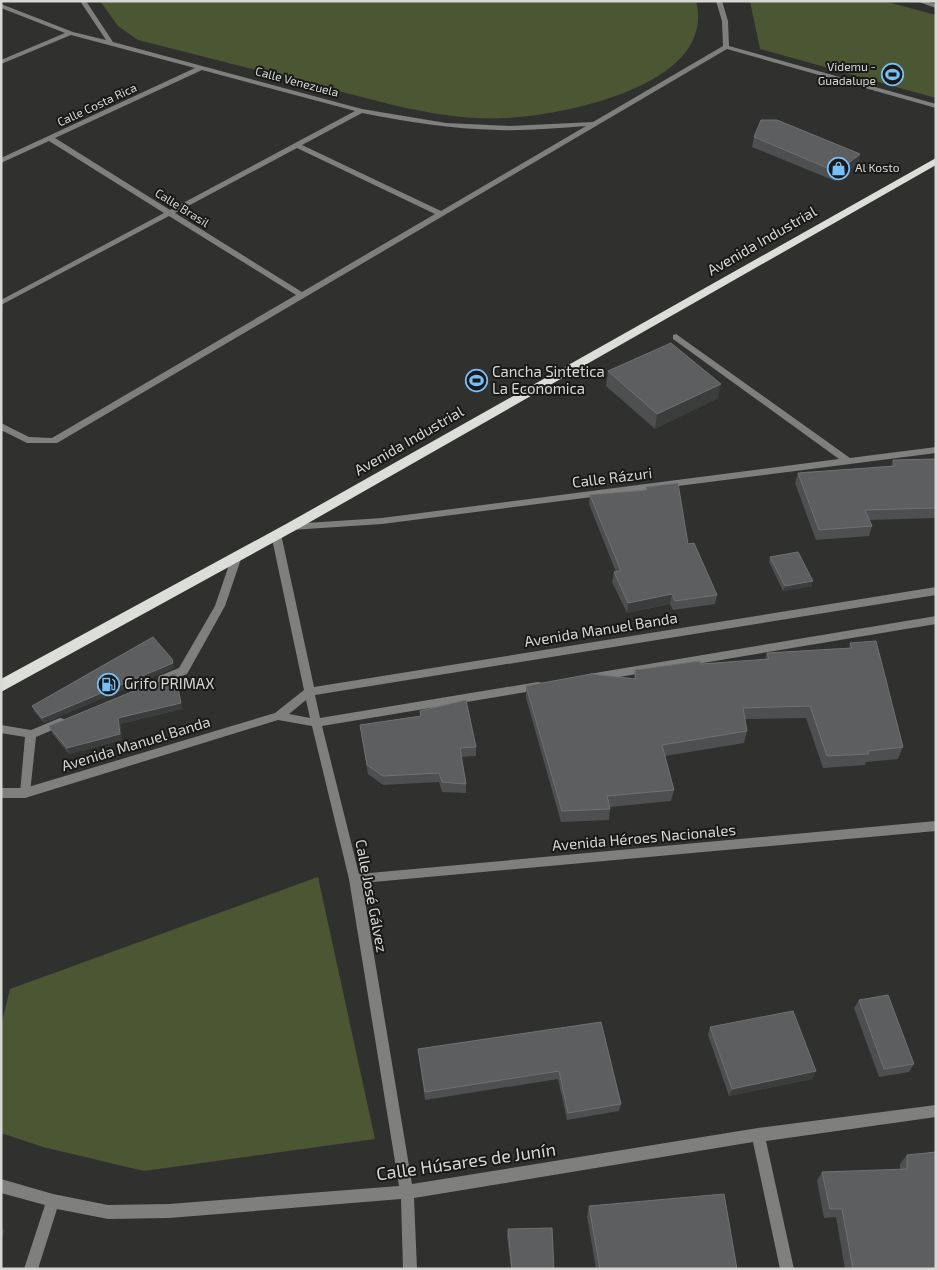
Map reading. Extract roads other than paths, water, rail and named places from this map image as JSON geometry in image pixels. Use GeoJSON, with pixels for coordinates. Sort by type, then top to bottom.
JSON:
{"type":"FeatureCollection","features":[{"type":"Feature","properties":{"kind":"highway","name":"Avenida Industrial"},"geometry":{"type":"LineString","coordinates":[[1,686],[291,527],[936,162]]}},
{"type":"Feature","properties":{"kind":"street"},"geometry":{"type":"LineString","coordinates":[[83,1],[110,42]]}},
{"type":"Feature","properties":{"kind":"street"},"geometry":{"type":"LineString","coordinates":[[719,1],[725,21],[726,47]]}},
{"type":"Feature","properties":{"kind":"street"},"geometry":{"type":"LineString","coordinates":[[920,1],[936,6]]}},
{"type":"Feature","properties":{"kind":"street","name":"Calle Venezuela"},"geometry":{"type":"LineString","coordinates":[[1,6],[71,33],[361,111],[445,126],[500,128],[595,124]]}},
{"type":"Feature","properties":{"kind":"street"},"geometry":{"type":"LineString","coordinates":[[1,62],[71,33]]}},
{"type":"Feature","properties":{"kind":"street"},"geometry":{"type":"LineString","coordinates":[[1,426],[27,440],[54,441],[726,47],[936,106]]}},
{"type":"Feature","properties":{"kind":"street","name":"Calle Costa Rica"},"geometry":{"type":"LineString","coordinates":[[1,161],[201,68]]}},
{"type":"Feature","properties":{"kind":"street"},"geometry":{"type":"LineString","coordinates":[[1,303],[361,111]]}},
{"type":"Feature","properties":{"kind":"street","name":"Calle Brasil"},"geometry":{"type":"LineString","coordinates":[[51,139],[301,295]]}},
{"type":"Feature","properties":{"kind":"street"},"geometry":{"type":"LineString","coordinates":[[297,145],[441,214]]}},
{"type":"Feature","properties":{"kind":"street"},"geometry":{"type":"LineString","coordinates":[[676,337],[849,462]]}},
{"type":"Feature","properties":{"kind":"street","name":"Calle Rázuri"},"geometry":{"type":"LineString","coordinates":[[291,527],[382,521],[936,450]]}},
{"type":"Feature","properties":{"kind":"street","name":"Calle José Gálvez"},"geometry":{"type":"LineString","coordinates":[[276,534],[316,723],[355,879],[407,1192],[410,1269]]}},
{"type":"Feature","properties":{"kind":"street"},"geometry":{"type":"LineString","coordinates":[[156,682],[183,671],[220,606],[237,556]]}},
{"type":"Feature","properties":{"kind":"street","name":"Avenida Manuel Banda"},"geometry":{"type":"LineString","coordinates":[[1,793],[25,794],[278,716],[309,692],[936,591]]}},
{"type":"Feature","properties":{"kind":"street"},"geometry":{"type":"LineString","coordinates":[[582,679],[936,620]]}},
{"type":"Feature","properties":{"kind":"street","name":"Avenida Manuel Banda"},"geometry":{"type":"LineString","coordinates":[[278,716],[316,723],[552,684]]}},
{"type":"Feature","properties":{"kind":"street"},"geometry":{"type":"LineString","coordinates":[[1,728],[31,734],[67,719]]}},
{"type":"Feature","properties":{"kind":"street"},"geometry":{"type":"LineString","coordinates":[[25,794],[31,734]]}},
{"type":"Feature","properties":{"kind":"street","name":"Avenida Héroes Nacionales"},"geometry":{"type":"LineString","coordinates":[[355,879],[936,826]]}},
{"type":"Feature","properties":{"kind":"street","name":"Calle Húsares de Junín"},"geometry":{"type":"LineString","coordinates":[[1,1186],[53,1202],[108,1212],[169,1211],[407,1192],[758,1135],[936,1111]]}},
{"type":"Feature","properties":{"kind":"street"},"geometry":{"type":"LineString","coordinates":[[758,1135],[787,1269]]}},
{"type":"Feature","properties":{"kind":"street"},"geometry":{"type":"LineString","coordinates":[[31,1269],[53,1202]]}},
{"type":"Feature","properties":{"kind":"place","name":"Videmu - Guadalupe"},"geometry":{"type":"Point","coordinates":[892,74]}},
{"type":"Feature","properties":{"kind":"place","name":"Al Kosto"},"geometry":{"type":"Point","coordinates":[839,168]}},
{"type":"Feature","properties":{"kind":"place","name":"Cancha Sintetica La Economica"},"geometry":{"type":"Point","coordinates":[476,381]}},
{"type":"Feature","properties":{"kind":"place","name":"Grifo PRIMAX"},"geometry":{"type":"Point","coordinates":[108,684]}}]}
